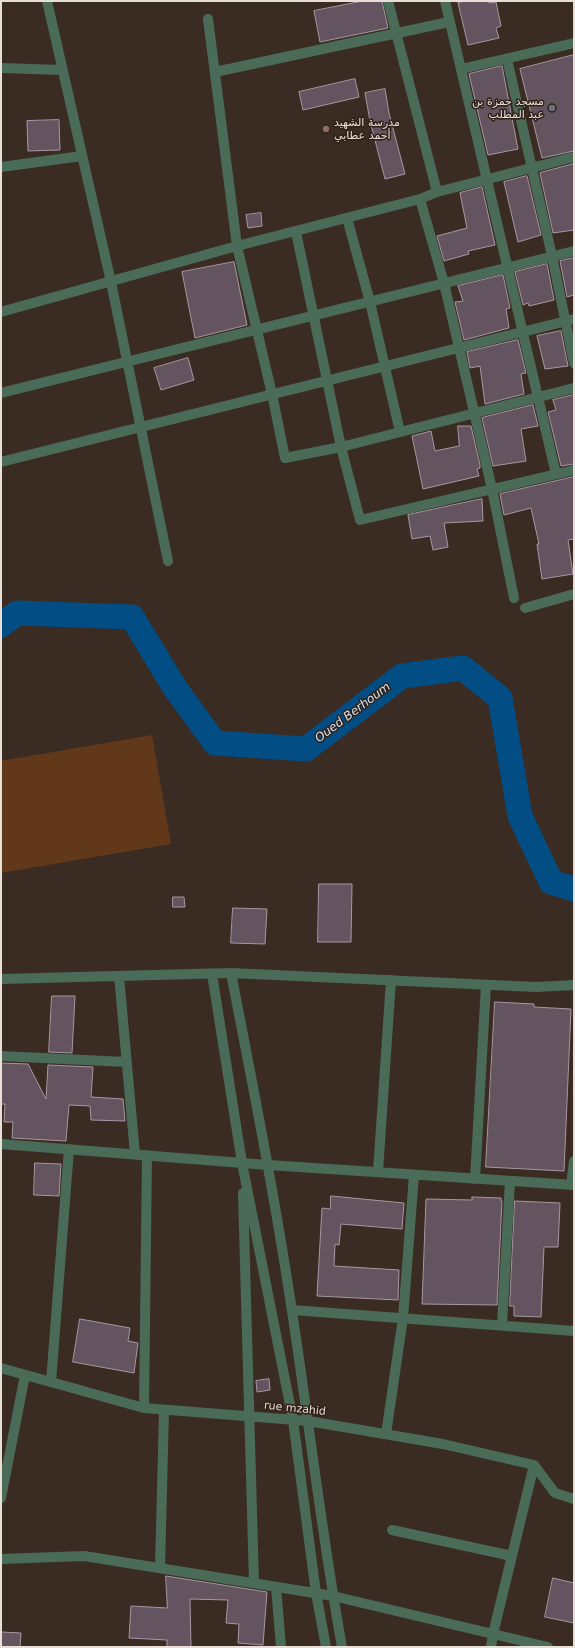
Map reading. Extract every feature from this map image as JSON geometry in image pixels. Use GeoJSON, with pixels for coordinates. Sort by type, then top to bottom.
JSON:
{"type":"FeatureCollection","features":[{"type":"Feature","properties":{"kind":"street"},"geometry":{"type":"LineString","coordinates":[[47,1],[111,282],[168,561]]}},
{"type":"Feature","properties":{"kind":"street"},"geometry":{"type":"LineString","coordinates":[[388,1],[437,192]]}},
{"type":"Feature","properties":{"kind":"street"},"geometry":{"type":"LineString","coordinates":[[445,1],[556,474]]}},
{"type":"Feature","properties":{"kind":"street"},"geometry":{"type":"LineString","coordinates":[[208,19],[237,246],[272,394],[285,458],[341,447],[574,388]]}},
{"type":"Feature","properties":{"kind":"street"},"geometry":{"type":"LineString","coordinates":[[215,72],[450,22]]}},
{"type":"Feature","properties":{"kind":"street"},"geometry":{"type":"LineString","coordinates":[[461,69],[574,43]]}},
{"type":"Feature","properties":{"kind":"street"},"geometry":{"type":"LineString","coordinates":[[507,59],[531,168],[569,320],[574,363]]}},
{"type":"Feature","properties":{"kind":"street"},"geometry":{"type":"LineString","coordinates":[[1,68],[62,70]]}},
{"type":"Feature","properties":{"kind":"street"},"geometry":{"type":"LineString","coordinates":[[1,167],[82,156]]}},
{"type":"Feature","properties":{"kind":"street"},"geometry":{"type":"LineString","coordinates":[[1,312],[237,246],[420,199],[437,192],[574,156]]}},
{"type":"Feature","properties":{"kind":"street"},"geometry":{"type":"LineString","coordinates":[[420,199],[444,283],[492,489],[514,598]]}},
{"type":"Feature","properties":{"kind":"street"},"geometry":{"type":"LineString","coordinates":[[347,218],[370,302],[400,432]]}},
{"type":"Feature","properties":{"kind":"street"},"geometry":{"type":"LineString","coordinates":[[296,232],[341,447],[360,520],[574,470]]}},
{"type":"Feature","properties":{"kind":"street"},"geometry":{"type":"LineString","coordinates":[[1,393],[574,251]]}},
{"type":"Feature","properties":{"kind":"street"},"geometry":{"type":"LineString","coordinates":[[1,462],[569,320]]}},
{"type":"Feature","properties":{"kind":"street"},"geometry":{"type":"LineString","coordinates":[[525,608],[574,594]]}},
{"type":"Feature","properties":{"kind":"street"},"geometry":{"type":"LineString","coordinates":[[231,973],[268,1165],[292,1310],[333,1596],[342,1647]]}},
{"type":"Feature","properties":{"kind":"street"},"geometry":{"type":"LineString","coordinates":[[1,979],[231,973],[536,987],[574,985]]}},
{"type":"Feature","properties":{"kind":"street"},"geometry":{"type":"LineString","coordinates":[[212,974],[242,1163],[293,1420],[316,1593],[326,1647]]}},
{"type":"Feature","properties":{"kind":"street"},"geometry":{"type":"LineString","coordinates":[[119,976],[135,1154]]}},
{"type":"Feature","properties":{"kind":"street"},"geometry":{"type":"LineString","coordinates":[[378,1172],[391,980]]}},
{"type":"Feature","properties":{"kind":"street"},"geometry":{"type":"LineString","coordinates":[[475,1179],[486,985]]}},
{"type":"Feature","properties":{"kind":"street"},"geometry":{"type":"LineString","coordinates":[[1,1056],[126,1062]]}},
{"type":"Feature","properties":{"kind":"street"},"geometry":{"type":"LineString","coordinates":[[1,1144],[268,1165],[572,1185],[574,1161]]}},
{"type":"Feature","properties":{"kind":"street"},"geometry":{"type":"LineString","coordinates":[[51,1382],[69,1149]]}},
{"type":"Feature","properties":{"kind":"street"},"geometry":{"type":"LineString","coordinates":[[144,1408],[147,1155]]}},
{"type":"Feature","properties":{"kind":"street"},"geometry":{"type":"LineString","coordinates":[[242,1163],[254,1583]]}},
{"type":"Feature","properties":{"kind":"street"},"geometry":{"type":"LineString","coordinates":[[386,1434],[403,1318],[414,1175]]}},
{"type":"Feature","properties":{"kind":"street"},"geometry":{"type":"LineString","coordinates":[[502,1326],[510,1181]]}},
{"type":"Feature","properties":{"kind":"street"},"geometry":{"type":"LineString","coordinates":[[292,1310],[574,1331]]}},
{"type":"Feature","properties":{"kind":"street","name":"rue mzahid"},"geometry":{"type":"LineString","coordinates":[[1,1368],[144,1408],[308,1421],[443,1444],[534,1465]]}},
{"type":"Feature","properties":{"kind":"street"},"geometry":{"type":"LineString","coordinates":[[1,1498],[26,1375]]}},
{"type":"Feature","properties":{"kind":"street"},"geometry":{"type":"LineString","coordinates":[[160,1568],[164,1410]]}},
{"type":"Feature","properties":{"kind":"street"},"geometry":{"type":"LineString","coordinates":[[534,1465],[555,1493],[574,1499]]}},
{"type":"Feature","properties":{"kind":"street"},"geometry":{"type":"LineString","coordinates":[[491,1647],[492,1634],[534,1465]]}},
{"type":"Feature","properties":{"kind":"street"},"geometry":{"type":"LineString","coordinates":[[392,1530],[512,1556]]}},
{"type":"Feature","properties":{"kind":"street"},"geometry":{"type":"LineString","coordinates":[[1,1559],[84,1556],[254,1583],[333,1596],[548,1647]]}},
{"type":"Feature","properties":{"kind":"street"},"geometry":{"type":"LineString","coordinates":[[276,1587],[281,1647]]}},
{"type":"Feature","properties":{"kind":"shaded area"},"geometry":{"type":"Polygon","coordinates":[[[152,735],[171,844],[1,873],[1,761],[152,735]]]}},
{"type":"Feature","properties":{"kind":"building"},"geometry":{"type":"Polygon","coordinates":[[[363,1],[382,1],[388,28],[320,42],[314,11],[363,1]]]}},
{"type":"Feature","properties":{"kind":"building"},"geometry":{"type":"Polygon","coordinates":[[[466,1],[488,1],[489,3],[496,2],[501,26],[496,28],[499,38],[468,45],[458,3],[466,1]]]}},
{"type":"Feature","properties":{"kind":"building","name":"مسجد حمزة بن عبد المطلب"},"geometry":{"type":"Polygon","coordinates":[[[574,55],[574,151],[542,158],[520,69],[574,55]]]}},
{"type":"Feature","properties":{"kind":"building"},"geometry":{"type":"Polygon","coordinates":[[[502,66],[518,149],[488,155],[469,74],[502,66]]]}},
{"type":"Feature","properties":{"kind":"building"},"geometry":{"type":"Polygon","coordinates":[[[355,79],[359,97],[303,110],[299,92],[355,79]]]}},
{"type":"Feature","properties":{"kind":"building"},"geometry":{"type":"Polygon","coordinates":[[[385,89],[389,113],[405,174],[385,179],[370,121],[365,93],[385,89]]]}},
{"type":"Feature","properties":{"kind":"building"},"geometry":{"type":"Polygon","coordinates":[[[59,120],[60,150],[28,151],[27,121],[59,120]]]}},
{"type":"Feature","properties":{"kind":"building"},"geometry":{"type":"Polygon","coordinates":[[[574,164],[574,230],[553,233],[540,173],[574,164]]]}},
{"type":"Feature","properties":{"kind":"building"},"geometry":{"type":"Polygon","coordinates":[[[527,176],[541,235],[518,242],[504,182],[527,176]]]}},
{"type":"Feature","properties":{"kind":"building"},"geometry":{"type":"Polygon","coordinates":[[[482,187],[495,245],[468,251],[469,254],[444,261],[437,236],[467,228],[460,193],[482,187]]]}},
{"type":"Feature","properties":{"kind":"building"},"geometry":{"type":"Polygon","coordinates":[[[261,213],[262,226],[248,228],[246,215],[261,213]]]}},
{"type":"Feature","properties":{"kind":"building"},"geometry":{"type":"Polygon","coordinates":[[[574,258],[574,295],[567,297],[560,261],[574,258]]]}},
{"type":"Feature","properties":{"kind":"building"},"geometry":{"type":"Polygon","coordinates":[[[234,262],[247,325],[195,338],[182,272],[234,262]]]}},
{"type":"Feature","properties":{"kind":"building"},"geometry":{"type":"Polygon","coordinates":[[[547,264],[554,300],[529,306],[528,303],[523,305],[515,272],[547,264]]]}},
{"type":"Feature","properties":{"kind":"building"},"geometry":{"type":"Polygon","coordinates":[[[503,275],[510,308],[506,309],[509,328],[464,340],[455,302],[463,301],[458,286],[503,275]]]}},
{"type":"Feature","properties":{"kind":"building"},"geometry":{"type":"Polygon","coordinates":[[[561,331],[568,366],[545,369],[537,336],[561,331]]]}},
{"type":"Feature","properties":{"kind":"building"},"geometry":{"type":"Polygon","coordinates":[[[518,340],[526,373],[521,374],[524,394],[485,404],[480,366],[470,368],[467,352],[518,340]]]}},
{"type":"Feature","properties":{"kind":"building"},"geometry":{"type":"Polygon","coordinates":[[[188,358],[194,380],[161,390],[154,368],[188,358]]]}},
{"type":"Feature","properties":{"kind":"building"},"geometry":{"type":"Polygon","coordinates":[[[574,395],[574,464],[561,466],[548,412],[556,410],[553,400],[574,395]]]}},
{"type":"Feature","properties":{"kind":"building"},"geometry":{"type":"Polygon","coordinates":[[[533,405],[538,426],[521,429],[526,461],[493,466],[482,418],[533,405]]]}},
{"type":"Feature","properties":{"kind":"building"},"geometry":{"type":"Polygon","coordinates":[[[458,426],[471,426],[480,465],[480,468],[477,469],[479,476],[423,489],[412,436],[431,431],[435,451],[459,446],[458,426]]]}},
{"type":"Feature","properties":{"kind":"building"},"geometry":{"type":"Polygon","coordinates":[[[574,477],[574,539],[568,540],[573,574],[542,579],[537,544],[539,544],[531,508],[504,515],[500,494],[574,477]]]}},
{"type":"Feature","properties":{"kind":"building"},"geometry":{"type":"Polygon","coordinates":[[[482,499],[483,521],[444,523],[448,547],[433,550],[430,536],[412,539],[408,515],[482,499]]]}},
{"type":"Feature","properties":{"kind":"building"},"geometry":{"type":"Polygon","coordinates":[[[319,884],[352,884],[351,942],[318,942],[319,884]]]}},
{"type":"Feature","properties":{"kind":"building"},"geometry":{"type":"Polygon","coordinates":[[[173,897],[184,897],[185,907],[173,907],[173,897]]]}},
{"type":"Feature","properties":{"kind":"building"},"geometry":{"type":"Polygon","coordinates":[[[233,908],[267,909],[265,944],[231,943],[233,908]]]}},
{"type":"Feature","properties":{"kind":"building"},"geometry":{"type":"Polygon","coordinates":[[[52,996],[75,996],[72,1053],[49,1052],[52,996]]]}},
{"type":"Feature","properties":{"kind":"building"},"geometry":{"type":"Polygon","coordinates":[[[495,1002],[534,1004],[534,1007],[571,1009],[564,1171],[486,1167],[495,1002]]]}},
{"type":"Feature","properties":{"kind":"building"},"geometry":{"type":"Polygon","coordinates":[[[1,1063],[28,1064],[46,1099],[48,1065],[93,1067],[91,1097],[123,1099],[125,1121],[91,1120],[90,1106],[69,1105],[66,1141],[12,1138],[13,1122],[4,1122],[5,1104],[1,1104],[1,1063]]]}},
{"type":"Feature","properties":{"kind":"building"},"geometry":{"type":"Polygon","coordinates":[[[35,1163],[61,1164],[59,1196],[34,1195],[35,1163]]]}},
{"type":"Feature","properties":{"kind":"building"},"geometry":{"type":"Polygon","coordinates":[[[331,1196],[404,1203],[402,1229],[341,1224],[339,1245],[335,1244],[334,1266],[399,1270],[398,1300],[317,1296],[322,1208],[330,1209],[331,1196]]]}},
{"type":"Feature","properties":{"kind":"building"},"geometry":{"type":"Polygon","coordinates":[[[472,1197],[501,1198],[502,1201],[497,1305],[422,1304],[426,1199],[472,1200],[472,1197]]]}},
{"type":"Feature","properties":{"kind":"building"},"geometry":{"type":"Polygon","coordinates":[[[515,1201],[560,1203],[558,1247],[544,1247],[541,1317],[514,1316],[514,1306],[510,1306],[515,1201]]]}},
{"type":"Feature","properties":{"kind":"building"},"geometry":{"type":"Polygon","coordinates":[[[80,1319],[130,1328],[128,1341],[138,1343],[134,1373],[73,1362],[80,1319]]]}},
{"type":"Feature","properties":{"kind":"building"},"geometry":{"type":"Polygon","coordinates":[[[269,1379],[270,1390],[257,1392],[256,1381],[269,1379]]]}},
{"type":"Feature","properties":{"kind":"building"},"geometry":{"type":"Polygon","coordinates":[[[166,1576],[267,1592],[263,1645],[238,1643],[239,1624],[226,1623],[228,1600],[190,1599],[191,1647],[167,1647],[167,1640],[129,1638],[131,1606],[167,1608],[166,1576]]]}},
{"type":"Feature","properties":{"kind":"building"},"geometry":{"type":"Polygon","coordinates":[[[553,1578],[574,1583],[574,1623],[545,1617],[553,1578]]]}},
{"type":"Feature","properties":{"kind":"building"},"geometry":{"type":"Polygon","coordinates":[[[1,1632],[21,1633],[20,1647],[1,1647],[1,1632]]]}},
{"type":"Feature","properties":{"kind":"waterway","name":"Oued Berhoum"},"geometry":{"type":"LineString","coordinates":[[1,625],[17,613],[132,617],[175,688],[215,743],[306,749],[402,676],[463,668],[500,698],[520,816],[551,882],[574,889]]}},
{"type":"Feature","properties":{"kind":"place","name":"مسجد حمزة بن عبد المطلب"},"geometry":{"type":"Point","coordinates":[552,108]}},
{"type":"Feature","properties":{"kind":"place","name":"مدرسة الشهيد أحمد عطابي"},"geometry":{"type":"Point","coordinates":[326,129]}}]}
